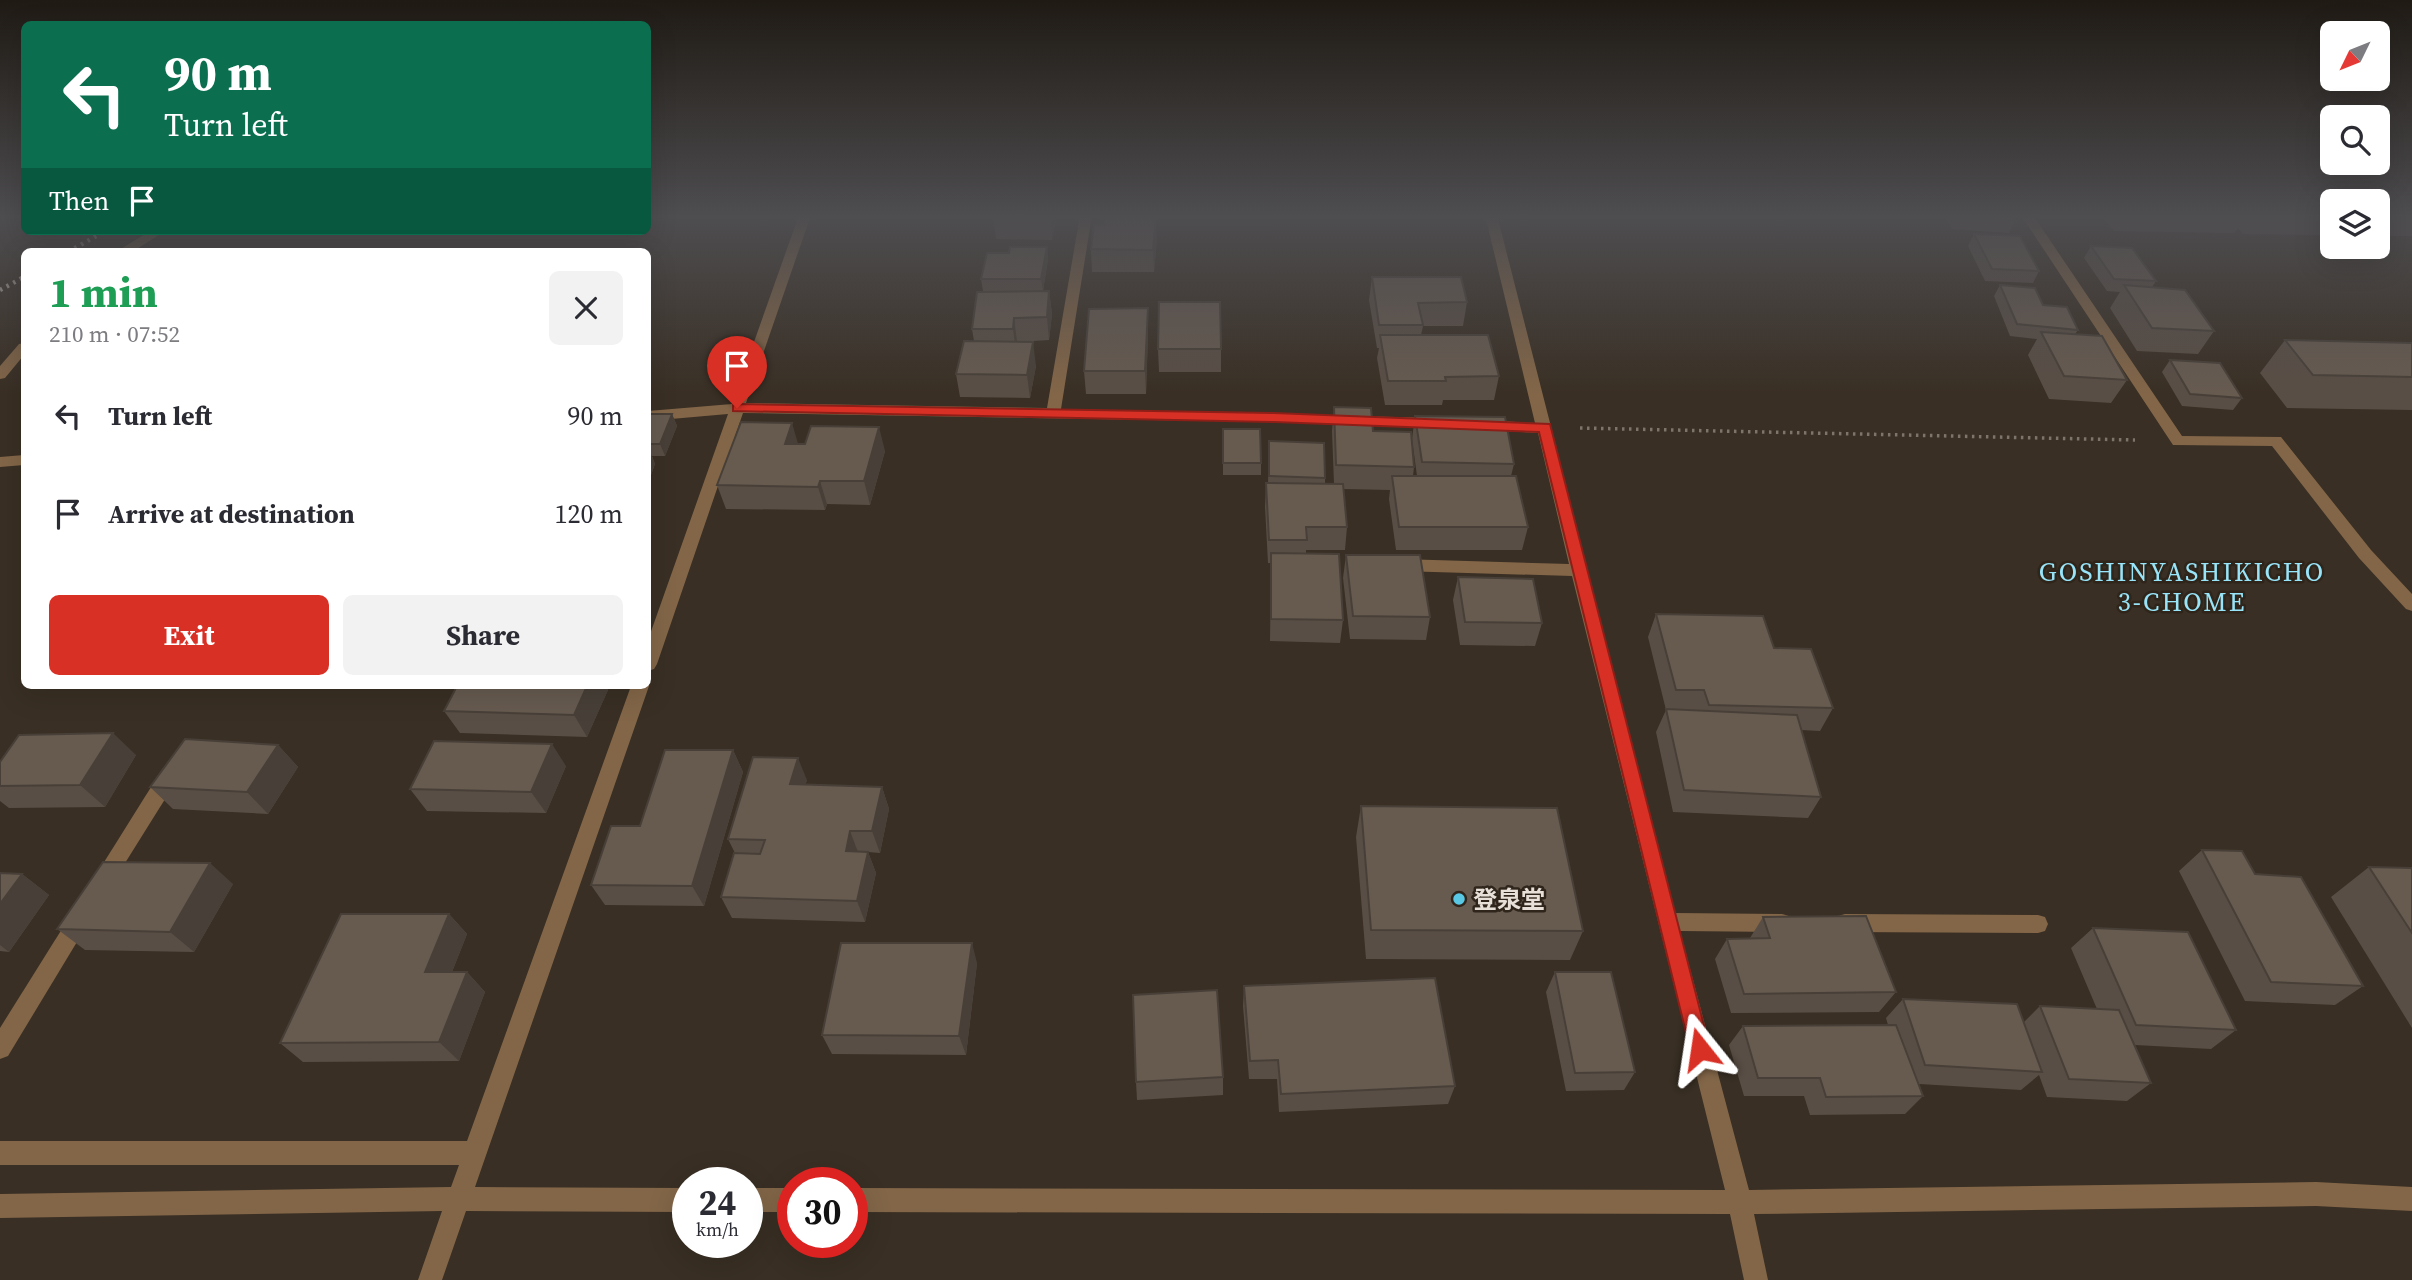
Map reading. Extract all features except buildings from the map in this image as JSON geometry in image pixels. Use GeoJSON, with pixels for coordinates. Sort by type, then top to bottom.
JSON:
{"type":"FeatureCollection","features":[{"type":"Feature","properties":{"kind":"street"},"geometry":{"type":"LineString","coordinates":[[651,655],[784,275]]}},
{"type":"Feature","properties":{"kind":"street"},"geometry":{"type":"LineString","coordinates":[[1054,414],[1076,275]]}},
{"type":"Feature","properties":{"kind":"street"},"geometry":{"type":"LineString","coordinates":[[1506,275],[1667,922],[1740,1202],[1756,1280]]}},
{"type":"Feature","properties":{"kind":"street"},"geometry":{"type":"LineString","coordinates":[[2067,275],[2178,440],[2276,441],[2365,554],[2412,605]]}},
{"type":"Feature","properties":{"kind":"street"},"geometry":{"type":"LineString","coordinates":[[0,375],[21,350]]}},
{"type":"Feature","properties":{"kind":"street"},"geometry":{"type":"LineString","coordinates":[[651,416],[737,408],[1545,428]]}},
{"type":"Feature","properties":{"kind":"street"},"geometry":{"type":"LineString","coordinates":[[0,462],[21,460]]}},
{"type":"Feature","properties":{"kind":"street"},"geometry":{"type":"LineString","coordinates":[[1388,565],[1580,570]]}},
{"type":"Feature","properties":{"kind":"street"},"geometry":{"type":"LineString","coordinates":[[430,1280],[639,689]]}},
{"type":"Feature","properties":{"kind":"street"},"geometry":{"type":"LineString","coordinates":[[0,1048],[182,754]]}},
{"type":"Feature","properties":{"kind":"street"},"geometry":{"type":"LineString","coordinates":[[1667,922],[2038,924]]}},
{"type":"Feature","properties":{"kind":"street"},"geometry":{"type":"LineString","coordinates":[[0,1153],[476,1153]]}},
{"type":"Feature","properties":{"kind":"street"},"geometry":{"type":"LineString","coordinates":[[868,1200],[1740,1202],[2316,1194],[2412,1199]]}},
{"type":"Feature","properties":{"kind":"street"},"geometry":{"type":"LineString","coordinates":[[0,1206],[457,1199],[672,1200]]}},
{"type":"Feature","properties":{"kind":"path"},"geometry":{"type":"LineString","coordinates":[[1545,428],[2178,440]]}},
{"type":"Feature","properties":{"kind":"railway"},"geometry":{"type":"LineString","coordinates":[[0,290],[21,279]]}},
{"type":"Feature","properties":{"kind":"place","name":"登泉堂"},"geometry":{"type":"Point","coordinates":[1459,899]}},
{"type":"Feature","properties":{"kind":"district","name":"GOSHINYASHIKICHO 3-CHOME"},"geometry":{"type":"Point","coordinates":[2182,587]}},
{"type":"Feature","properties":{"kind":"route"},"geometry":{"type":"LineString","coordinates":[[737,408],[1274,417],[1545,428],[1700,1049]]}}]}
